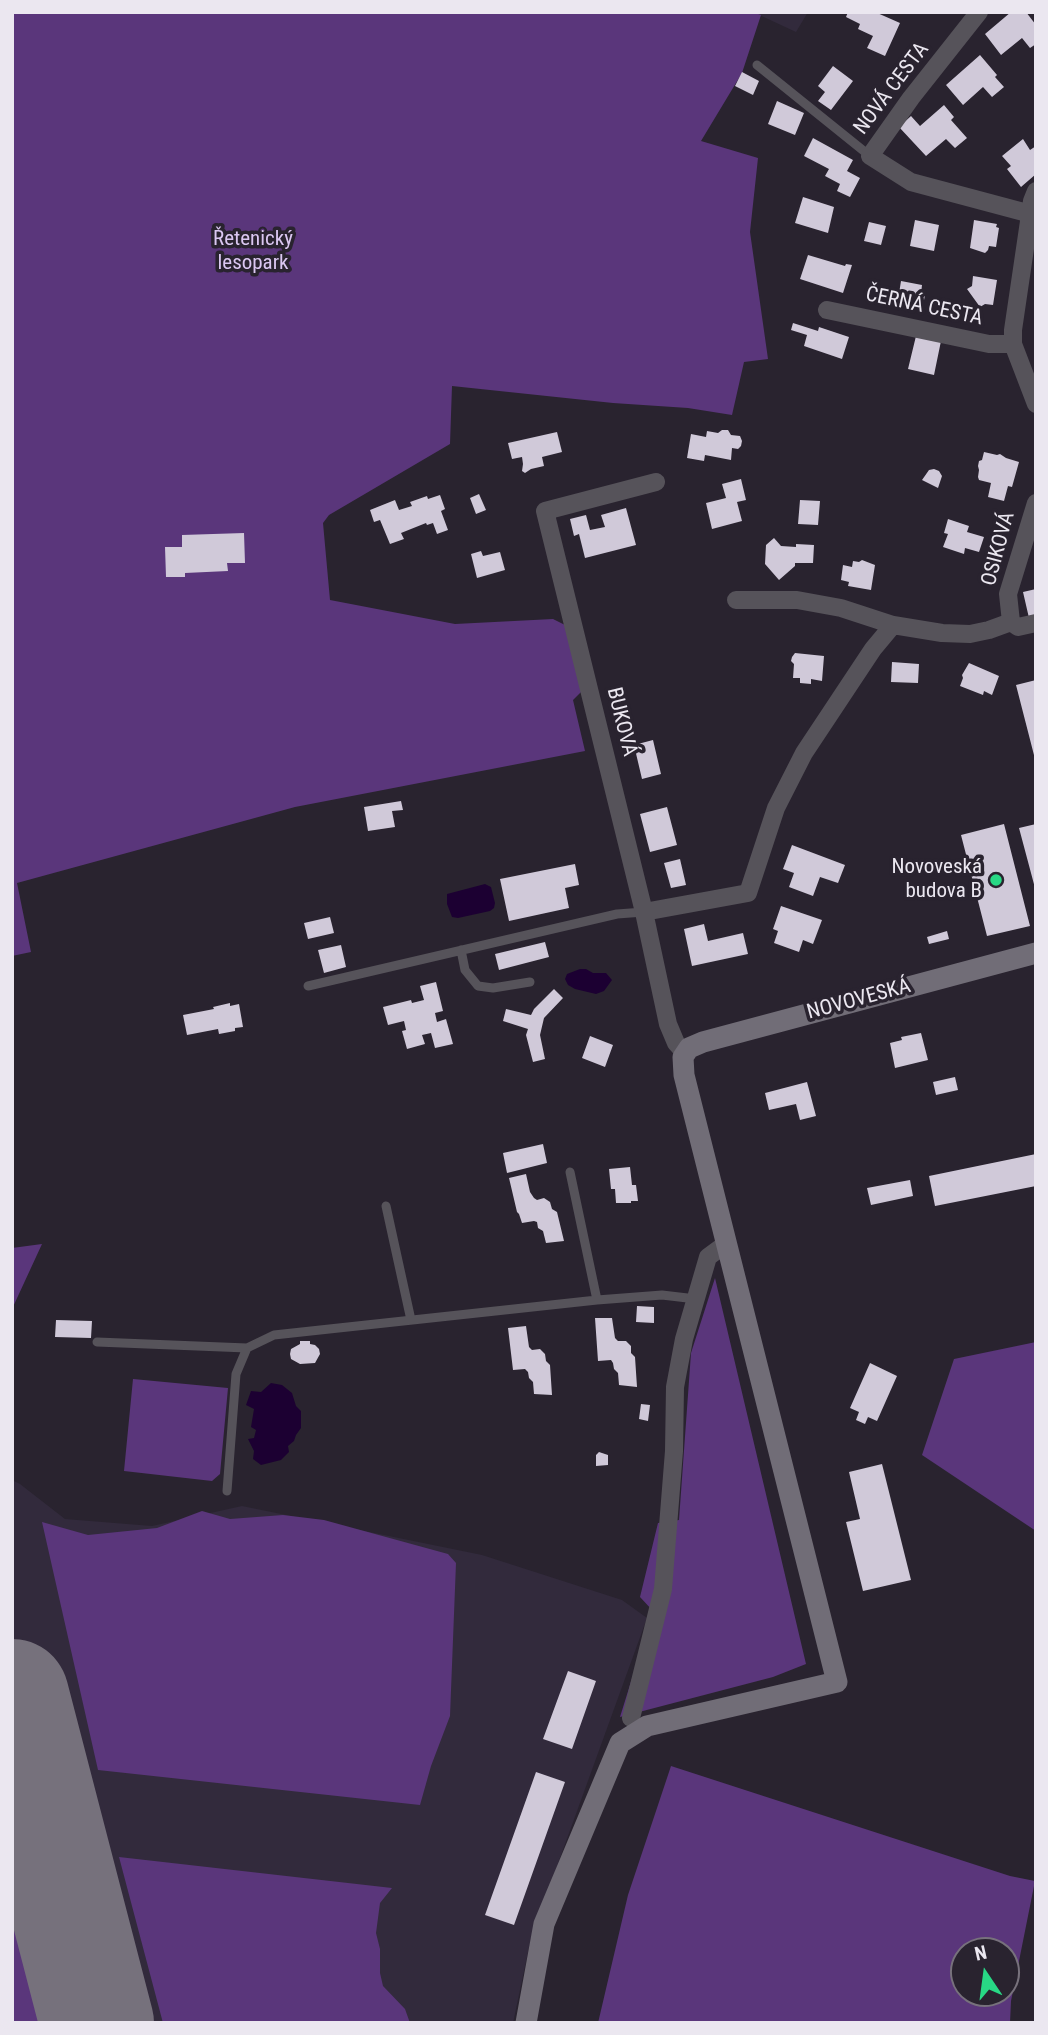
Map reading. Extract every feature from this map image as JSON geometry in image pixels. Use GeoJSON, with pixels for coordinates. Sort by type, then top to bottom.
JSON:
{"type":"FeatureCollection","features":[{"type":"Feature","properties":{"kind":"street","name":"NOVÁ CESTA"},"geometry":{"type":"LineString","coordinates":[[979,12],[911,98],[870,156],[911,182],[1031,214]]}},
{"type":"Feature","properties":{"kind":"street"},"geometry":{"type":"LineString","coordinates":[[1036,191],[1013,330],[1013,344],[1036,404]]}},
{"type":"Feature","properties":{"kind":"street","name":"ČERNÁ CESTA"},"geometry":{"type":"LineString","coordinates":[[827,310],[989,344],[1013,344]]}},
{"type":"Feature","properties":{"kind":"street","name":"BUKOVÁ"},"geometry":{"type":"LineString","coordinates":[[656,482],[545,511],[644,912],[670,1030],[676,1043],[685,1052]]}},
{"type":"Feature","properties":{"kind":"street","name":"OSIKOVÁ"},"geometry":{"type":"LineString","coordinates":[[1011,622],[1008,594],[1036,503]]}},
{"type":"Feature","properties":{"kind":"street"},"geometry":{"type":"LineString","coordinates":[[736,600],[797,600],[841,608],[893,625],[942,633],[970,634],[1011,622],[1018,627],[1036,622]]}},
{"type":"Feature","properties":{"kind":"street"},"geometry":{"type":"LineString","coordinates":[[644,912],[748,893],[776,808],[804,753],[873,649],[893,625]]}},
{"type":"Feature","properties":{"kind":"street","name":"NOVOVESKÁ"},"geometry":{"type":"LineString","coordinates":[[685,1052],[695,1045],[719,1037],[1036,953]]}},
{"type":"Feature","properties":{"kind":"street"},"geometry":{"type":"LineString","coordinates":[[526,2023],[544,1924],[620,1743],[647,1726],[836,1682],[684,1075],[682,1063],[685,1052]]}},
{"type":"Feature","properties":{"kind":"street"},"geometry":{"type":"LineString","coordinates":[[631,1718],[663,1589],[674,1451],[675,1387],[684,1339],[708,1257],[727,1243]]}},
{"type":"Feature","properties":{"kind":"lane"},"geometry":{"type":"LineString","coordinates":[[757,65],[870,156]]}},
{"type":"Feature","properties":{"kind":"lane"},"geometry":{"type":"LineString","coordinates":[[307,986],[617,914],[644,912]]}},
{"type":"Feature","properties":{"kind":"lane"},"geometry":{"type":"LineString","coordinates":[[461,950],[465,970],[478,986],[493,988],[530,982]]}},
{"type":"Feature","properties":{"kind":"lane"},"geometry":{"type":"LineString","coordinates":[[570,1172],[597,1300]]}},
{"type":"Feature","properties":{"kind":"lane"},"geometry":{"type":"LineString","coordinates":[[386,1206],[411,1320]]}},
{"type":"Feature","properties":{"kind":"lane"},"geometry":{"type":"LineString","coordinates":[[97,1342],[247,1348],[274,1335],[411,1320],[662,1295],[696,1299]]}},
{"type":"Feature","properties":{"kind":"lane"},"geometry":{"type":"LineString","coordinates":[[227,1491],[236,1374],[247,1348]]}},
{"type":"Feature","properties":{"kind":"shaded area"},"geometry":{"type":"Polygon","coordinates":[[[753,12],[808,12],[796,32],[753,12]]]}},
{"type":"Feature","properties":{"kind":"shaded area"},"geometry":{"type":"Polygon","coordinates":[[[485,884],[491,887],[494,908],[458,918],[452,917],[447,904],[447,894],[485,884]]]}},
{"type":"Feature","properties":{"kind":"shaded area"},"geometry":{"type":"Polygon","coordinates":[[[580,969],[606,973],[612,980],[604,991],[596,994],[575,989],[568,985],[565,979],[567,974],[580,969]]]}},
{"type":"Feature","properties":{"kind":"shaded area"},"geometry":{"type":"Polygon","coordinates":[[[271,1383],[282,1385],[292,1393],[296,1406],[301,1411],[301,1428],[288,1446],[289,1452],[281,1460],[261,1465],[253,1459],[254,1451],[248,1439],[254,1438],[256,1430],[251,1427],[254,1409],[246,1405],[251,1391],[261,1392],[271,1383]]]}},
{"type":"Feature","properties":{"kind":"shaded area"},"geometry":{"type":"Polygon","coordinates":[[[12,1480],[65,1519],[152,1526],[242,1506],[482,1555],[622,1600],[647,1618],[531,1938],[513,2023],[12,2023],[12,1480]]]}},
{"type":"Feature","properties":{"kind":"green space","name":"Řetenický lesopark"},"geometry":{"type":"Polygon","coordinates":[[[12,12],[753,12],[761,15],[742,73],[701,141],[758,158],[750,232],[768,359],[744,362],[732,415],[688,408],[452,386],[450,444],[329,515],[323,523],[330,600],[455,624],[553,619],[567,626],[583,690],[573,700],[585,751],[295,807],[17,883],[31,952],[12,956],[12,12]]]}},
{"type":"Feature","properties":{"kind":"green space"},"geometry":{"type":"Polygon","coordinates":[[[42,1244],[12,1309],[12,1248],[42,1244]]]}},
{"type":"Feature","properties":{"kind":"green space"},"geometry":{"type":"Polygon","coordinates":[[[715,1278],[806,1664],[773,1677],[620,1717],[653,1611],[640,1597],[658,1523],[679,1520],[691,1353],[715,1278]]]}},
{"type":"Feature","properties":{"kind":"green space"},"geometry":{"type":"Polygon","coordinates":[[[1036,1342],[1036,1531],[922,1455],[954,1359],[1036,1342]]]}},
{"type":"Feature","properties":{"kind":"green space"},"geometry":{"type":"Polygon","coordinates":[[[133,1379],[228,1388],[220,1474],[212,1481],[124,1471],[133,1379]]]}},
{"type":"Feature","properties":{"kind":"green space"},"geometry":{"type":"Polygon","coordinates":[[[202,1511],[230,1519],[283,1515],[324,1520],[448,1554],[456,1563],[450,1716],[420,1805],[98,1770],[42,1522],[88,1535],[157,1528],[202,1511]]]}},
{"type":"Feature","properties":{"kind":"green space"},"geometry":{"type":"Polygon","coordinates":[[[671,1766],[1010,1876],[1035,1881],[1020,1956],[1020,1937],[950,1937],[950,2007],[1011,2007],[1010,2023],[598,2023],[628,1895],[671,1766]]]}},
{"type":"Feature","properties":{"kind":"green space"},"geometry":{"type":"Polygon","coordinates":[[[119,1857],[392,1888],[380,1903],[376,1933],[380,1949],[380,1973],[383,1986],[405,2009],[410,2023],[163,2023],[119,1857]]]}},
{"type":"Feature","properties":{"kind":"green space"},"geometry":{"type":"Polygon","coordinates":[[[12,1866],[53,2023],[12,2023],[12,1866]]]}},
{"type":"Feature","properties":{"kind":"building"},"geometry":{"type":"Polygon","coordinates":[[[848,12],[875,12],[900,23],[885,56],[867,48],[873,36],[858,29],[860,24],[846,17],[848,12]]]}},
{"type":"Feature","properties":{"kind":"building"},"geometry":{"type":"Polygon","coordinates":[[[1011,12],[1026,12],[1036,25],[1036,44],[1030,48],[1022,38],[1001,55],[985,34],[1011,12]]]}},
{"type":"Feature","properties":{"kind":"building"},"geometry":{"type":"Polygon","coordinates":[[[980,55],[1004,87],[992,97],[983,87],[963,105],[946,85],[980,55]]]}},
{"type":"Feature","properties":{"kind":"building"},"geometry":{"type":"Polygon","coordinates":[[[833,66],[853,81],[831,110],[818,101],[825,92],[818,86],[833,66]]]}},
{"type":"Feature","properties":{"kind":"building"},"geometry":{"type":"Polygon","coordinates":[[[742,72],[759,81],[753,95],[735,86],[742,72]]]}},
{"type":"Feature","properties":{"kind":"building"},"geometry":{"type":"Polygon","coordinates":[[[777,101],[804,113],[795,135],[768,124],[777,101]]]}},
{"type":"Feature","properties":{"kind":"building"},"geometry":{"type":"Polygon","coordinates":[[[944,105],[954,117],[951,120],[967,138],[955,148],[946,139],[926,156],[899,127],[911,116],[920,126],[944,105]]]}},
{"type":"Feature","properties":{"kind":"building"},"geometry":{"type":"Polygon","coordinates":[[[813,138],[853,160],[847,171],[860,178],[850,197],[837,191],[840,184],[825,176],[829,169],[804,156],[813,138]]]}},
{"type":"Feature","properties":{"kind":"building"},"geometry":{"type":"Polygon","coordinates":[[[1023,139],[1030,150],[1036,146],[1036,174],[1021,187],[1007,169],[1011,166],[1002,156],[1023,139]]]}},
{"type":"Feature","properties":{"kind":"building"},"geometry":{"type":"Polygon","coordinates":[[[803,197],[834,207],[828,233],[795,223],[803,197]]]}},
{"type":"Feature","properties":{"kind":"building"},"geometry":{"type":"Polygon","coordinates":[[[915,220],[939,225],[934,251],[910,246],[915,220]]]}},
{"type":"Feature","properties":{"kind":"building"},"geometry":{"type":"Polygon","coordinates":[[[974,220],[997,224],[996,227],[999,228],[996,247],[989,246],[985,253],[970,248],[974,220]]]}},
{"type":"Feature","properties":{"kind":"building"},"geometry":{"type":"Polygon","coordinates":[[[869,222],[886,226],[881,245],[864,241],[869,222]]]}},
{"type":"Feature","properties":{"kind":"building"},"geometry":{"type":"Polygon","coordinates":[[[808,255],[845,266],[852,265],[843,293],[800,279],[808,255]]]}},
{"type":"Feature","properties":{"kind":"building"},"geometry":{"type":"Polygon","coordinates":[[[973,276],[997,280],[993,305],[985,304],[980,307],[967,289],[972,286],[973,276]]]}},
{"type":"Feature","properties":{"kind":"building"},"geometry":{"type":"Polygon","coordinates":[[[901,281],[922,285],[921,294],[925,295],[923,305],[919,304],[918,310],[897,306],[901,281]]]}},
{"type":"Feature","properties":{"kind":"building"},"geometry":{"type":"Polygon","coordinates":[[[793,323],[818,331],[819,327],[849,337],[842,359],[804,346],[807,335],[791,330],[793,323]]]}},
{"type":"Feature","properties":{"kind":"building"},"geometry":{"type":"Polygon","coordinates":[[[916,336],[941,341],[934,375],[908,369],[916,336]]]}},
{"type":"Feature","properties":{"kind":"building"},"geometry":{"type":"Polygon","coordinates":[[[722,430],[740,436],[742,441],[738,449],[732,448],[731,460],[705,455],[704,461],[687,458],[691,434],[706,437],[707,431],[718,433],[722,430]]]}},
{"type":"Feature","properties":{"kind":"building"},"geometry":{"type":"Polygon","coordinates":[[[557,432],[562,452],[542,457],[544,466],[525,473],[522,471],[522,457],[512,459],[508,443],[557,432]]]}},
{"type":"Feature","properties":{"kind":"building"},"geometry":{"type":"Polygon","coordinates":[[[984,452],[1000,454],[1019,462],[1012,487],[1008,486],[1004,501],[988,497],[991,483],[979,480],[978,466],[984,452]]]}},
{"type":"Feature","properties":{"kind":"building"},"geometry":{"type":"Polygon","coordinates":[[[934,469],[942,476],[938,488],[922,480],[929,470],[934,469]]]}},
{"type":"Feature","properties":{"kind":"building"},"geometry":{"type":"Polygon","coordinates":[[[741,479],[746,500],[737,502],[742,521],[712,529],[706,503],[726,498],[722,484],[741,479]]]}},
{"type":"Feature","properties":{"kind":"building"},"geometry":{"type":"Polygon","coordinates":[[[479,494],[486,510],[476,514],[470,498],[479,494]]]}},
{"type":"Feature","properties":{"kind":"building"},"geometry":{"type":"Polygon","coordinates":[[[440,495],[445,509],[441,511],[448,530],[437,534],[433,523],[426,523],[401,533],[404,539],[390,544],[380,520],[374,522],[370,510],[395,500],[399,510],[412,506],[410,502],[440,495]]]}},
{"type":"Feature","properties":{"kind":"building"},"geometry":{"type":"Polygon","coordinates":[[[800,500],[820,501],[818,525],[798,524],[800,500]]]}},
{"type":"Feature","properties":{"kind":"building"},"geometry":{"type":"Polygon","coordinates":[[[626,508],[636,545],[585,558],[579,534],[574,536],[570,519],[586,515],[590,530],[605,527],[601,515],[626,508]]]}},
{"type":"Feature","properties":{"kind":"building"},"geometry":{"type":"Polygon","coordinates":[[[948,519],[969,526],[967,532],[984,537],[979,552],[965,548],[964,554],[943,547],[948,534],[944,533],[948,519]]]}},
{"type":"Feature","properties":{"kind":"building"},"geometry":{"type":"Polygon","coordinates":[[[244,533],[245,563],[227,563],[228,571],[185,573],[185,577],[166,577],[165,547],[182,547],[182,535],[244,533]]]}},
{"type":"Feature","properties":{"kind":"building"},"geometry":{"type":"Polygon","coordinates":[[[774,538],[781,546],[814,545],[813,563],[795,563],[779,580],[765,564],[766,545],[774,538]]]}},
{"type":"Feature","properties":{"kind":"building"},"geometry":{"type":"Polygon","coordinates":[[[481,551],[483,556],[500,552],[505,570],[477,578],[471,554],[481,551]]]}},
{"type":"Feature","properties":{"kind":"building"},"geometry":{"type":"Polygon","coordinates":[[[862,560],[875,565],[871,590],[848,586],[849,582],[841,580],[843,565],[852,567],[853,561],[862,560]]]}},
{"type":"Feature","properties":{"kind":"building"},"geometry":{"type":"Polygon","coordinates":[[[1036,589],[1036,616],[1029,618],[1023,592],[1036,589]]]}},
{"type":"Feature","properties":{"kind":"building"},"geometry":{"type":"Polygon","coordinates":[[[795,653],[824,656],[822,681],[811,679],[811,684],[800,683],[800,678],[793,678],[794,664],[791,661],[795,653]]]}},
{"type":"Feature","properties":{"kind":"building"},"geometry":{"type":"Polygon","coordinates":[[[892,662],[919,664],[918,683],[891,682],[892,662]]]}},
{"type":"Feature","properties":{"kind":"building"},"geometry":{"type":"Polygon","coordinates":[[[969,663],[999,676],[992,695],[984,691],[983,695],[960,686],[962,675],[969,663]]]}},
{"type":"Feature","properties":{"kind":"building"},"geometry":{"type":"Polygon","coordinates":[[[1036,680],[1036,759],[1035,759],[1016,685],[1036,680]]]}},
{"type":"Feature","properties":{"kind":"building"},"geometry":{"type":"Polygon","coordinates":[[[653,740],[661,774],[642,779],[634,745],[653,740]]]}},
{"type":"Feature","properties":{"kind":"building"},"geometry":{"type":"Polygon","coordinates":[[[401,801],[403,810],[392,811],[395,827],[368,831],[364,807],[401,801]]]}},
{"type":"Feature","properties":{"kind":"building"},"geometry":{"type":"Polygon","coordinates":[[[667,807],[677,845],[650,852],[640,814],[667,807]]]}},
{"type":"Feature","properties":{"kind":"building","name":"Novoveská budova B"},"geometry":{"type":"Polygon","coordinates":[[[1004,824],[1030,926],[987,936],[961,835],[1004,824]]]}},
{"type":"Feature","properties":{"kind":"building"},"geometry":{"type":"Polygon","coordinates":[[[1036,824],[1036,888],[1035,888],[1019,828],[1036,824]]]}},
{"type":"Feature","properties":{"kind":"building"},"geometry":{"type":"Polygon","coordinates":[[[792,845],[845,865],[838,883],[820,877],[813,896],[789,887],[794,873],[783,869],[792,845]]]}},
{"type":"Feature","properties":{"kind":"building"},"geometry":{"type":"Polygon","coordinates":[[[680,859],[686,885],[671,888],[664,863],[680,859]]]}},
{"type":"Feature","properties":{"kind":"building"},"geometry":{"type":"Polygon","coordinates":[[[575,864],[579,885],[565,888],[569,908],[509,921],[500,879],[575,864]]]}},
{"type":"Feature","properties":{"kind":"building"},"geometry":{"type":"Polygon","coordinates":[[[781,906],[822,920],[813,944],[803,940],[799,952],[774,943],[778,931],[773,929],[781,906]]]}},
{"type":"Feature","properties":{"kind":"building"},"geometry":{"type":"Polygon","coordinates":[[[330,917],[334,933],[308,939],[304,923],[330,917]]]}},
{"type":"Feature","properties":{"kind":"building"},"geometry":{"type":"Polygon","coordinates":[[[704,924],[708,941],[743,933],[748,954],[692,966],[684,929],[704,924]]]}},
{"type":"Feature","properties":{"kind":"building"},"geometry":{"type":"Polygon","coordinates":[[[947,931],[949,939],[929,944],[927,937],[947,931]]]}},
{"type":"Feature","properties":{"kind":"building"},"geometry":{"type":"Polygon","coordinates":[[[545,942],[549,957],[499,970],[495,954],[545,942]]]}},
{"type":"Feature","properties":{"kind":"building"},"geometry":{"type":"Polygon","coordinates":[[[341,945],[346,967],[324,973],[318,950],[341,945]]]}},
{"type":"Feature","properties":{"kind":"building"},"geometry":{"type":"Polygon","coordinates":[[[436,982],[443,1011],[435,1013],[437,1022],[446,1019],[453,1044],[435,1048],[431,1033],[422,1035],[425,1044],[407,1049],[402,1031],[406,1030],[404,1021],[388,1025],[383,1007],[411,1000],[412,1003],[424,1000],[420,986],[436,982]]]}},
{"type":"Feature","properties":{"kind":"building"},"geometry":{"type":"Polygon","coordinates":[[[554,989],[563,998],[544,1018],[540,1035],[545,1059],[533,1062],[526,1035],[528,1029],[503,1021],[506,1009],[531,1015],[554,989]]]}},
{"type":"Feature","properties":{"kind":"building"},"geometry":{"type":"Polygon","coordinates":[[[230,1003],[230,1006],[239,1004],[243,1027],[219,1034],[218,1029],[187,1035],[183,1015],[230,1003]]]}},
{"type":"Feature","properties":{"kind":"building"},"geometry":{"type":"Polygon","coordinates":[[[921,1033],[928,1060],[895,1068],[890,1043],[902,1040],[901,1037],[921,1033]]]}},
{"type":"Feature","properties":{"kind":"building"},"geometry":{"type":"Polygon","coordinates":[[[590,1036],[613,1045],[605,1067],[582,1058],[590,1036]]]}},
{"type":"Feature","properties":{"kind":"building"},"geometry":{"type":"Polygon","coordinates":[[[955,1077],[958,1090],[936,1095],[933,1082],[955,1077]]]}},
{"type":"Feature","properties":{"kind":"building"},"geometry":{"type":"Polygon","coordinates":[[[807,1082],[816,1116],[800,1120],[796,1104],[769,1110],[765,1093],[807,1082]]]}},
{"type":"Feature","properties":{"kind":"building"},"geometry":{"type":"Polygon","coordinates":[[[543,1144],[547,1163],[507,1173],[503,1153],[543,1144]]]}},
{"type":"Feature","properties":{"kind":"building"},"geometry":{"type":"Polygon","coordinates":[[[1036,1154],[1036,1186],[935,1206],[929,1176],[1036,1154]]]}},
{"type":"Feature","properties":{"kind":"building"},"geometry":{"type":"Polygon","coordinates":[[[630,1167],[632,1185],[636,1185],[638,1201],[616,1203],[609,1169],[630,1167]]]}},
{"type":"Feature","properties":{"kind":"building"},"geometry":{"type":"Polygon","coordinates":[[[526,1174],[534,1198],[544,1198],[557,1212],[564,1241],[546,1243],[537,1222],[522,1223],[509,1178],[526,1174]]]}},
{"type":"Feature","properties":{"kind":"building"},"geometry":{"type":"Polygon","coordinates":[[[910,1180],[913,1196],[871,1205],[867,1188],[910,1180]]]}},
{"type":"Feature","properties":{"kind":"building"},"geometry":{"type":"Polygon","coordinates":[[[637,1306],[654,1307],[654,1323],[636,1322],[637,1306]]]}},
{"type":"Feature","properties":{"kind":"building"},"geometry":{"type":"Polygon","coordinates":[[[595,1318],[612,1318],[615,1338],[618,1341],[626,1341],[631,1346],[631,1353],[635,1357],[637,1387],[619,1385],[618,1373],[611,1360],[598,1361],[595,1318]]]}},
{"type":"Feature","properties":{"kind":"building"},"geometry":{"type":"Polygon","coordinates":[[[56,1320],[92,1321],[91,1338],[55,1337],[56,1320]]]}},
{"type":"Feature","properties":{"kind":"building"},"geometry":{"type":"Polygon","coordinates":[[[526,1326],[529,1347],[532,1350],[540,1349],[550,1365],[552,1395],[534,1394],[533,1382],[528,1372],[525,1369],[513,1370],[508,1328],[526,1326]]]}},
{"type":"Feature","properties":{"kind":"building"},"geometry":{"type":"Polygon","coordinates":[[[300,1341],[310,1341],[310,1344],[319,1349],[320,1354],[315,1363],[300,1364],[291,1359],[291,1349],[300,1344],[300,1341]]]}},
{"type":"Feature","properties":{"kind":"building"},"geometry":{"type":"Polygon","coordinates":[[[870,1363],[897,1376],[877,1421],[868,1417],[865,1424],[856,1420],[859,1412],[850,1408],[870,1363]]]}},
{"type":"Feature","properties":{"kind":"building"},"geometry":{"type":"Polygon","coordinates":[[[641,1404],[650,1405],[648,1421],[639,1419],[641,1404]]]}},
{"type":"Feature","properties":{"kind":"building"},"geometry":{"type":"Polygon","coordinates":[[[599,1452],[608,1455],[608,1465],[596,1466],[596,1455],[599,1452]]]}},
{"type":"Feature","properties":{"kind":"building"},"geometry":{"type":"Polygon","coordinates":[[[882,1464],[911,1580],[863,1591],[846,1522],[860,1519],[849,1472],[882,1464]]]}},
{"type":"Feature","properties":{"kind":"building"},"geometry":{"type":"Polygon","coordinates":[[[568,1671],[596,1681],[572,1749],[543,1739],[568,1671]]]}},
{"type":"Feature","properties":{"kind":"building"},"geometry":{"type":"Polygon","coordinates":[[[536,1772],[565,1782],[514,1925],[485,1915],[536,1772]]]}},
{"type":"Feature","properties":{"kind":"runway"},"geometry":{"type":"LineString","coordinates":[[12,1696],[97,2023]]}},
{"type":"Feature","properties":{"kind":"place","name":"Novoveská budova B"},"geometry":{"type":"Point","coordinates":[996,880]}}]}
